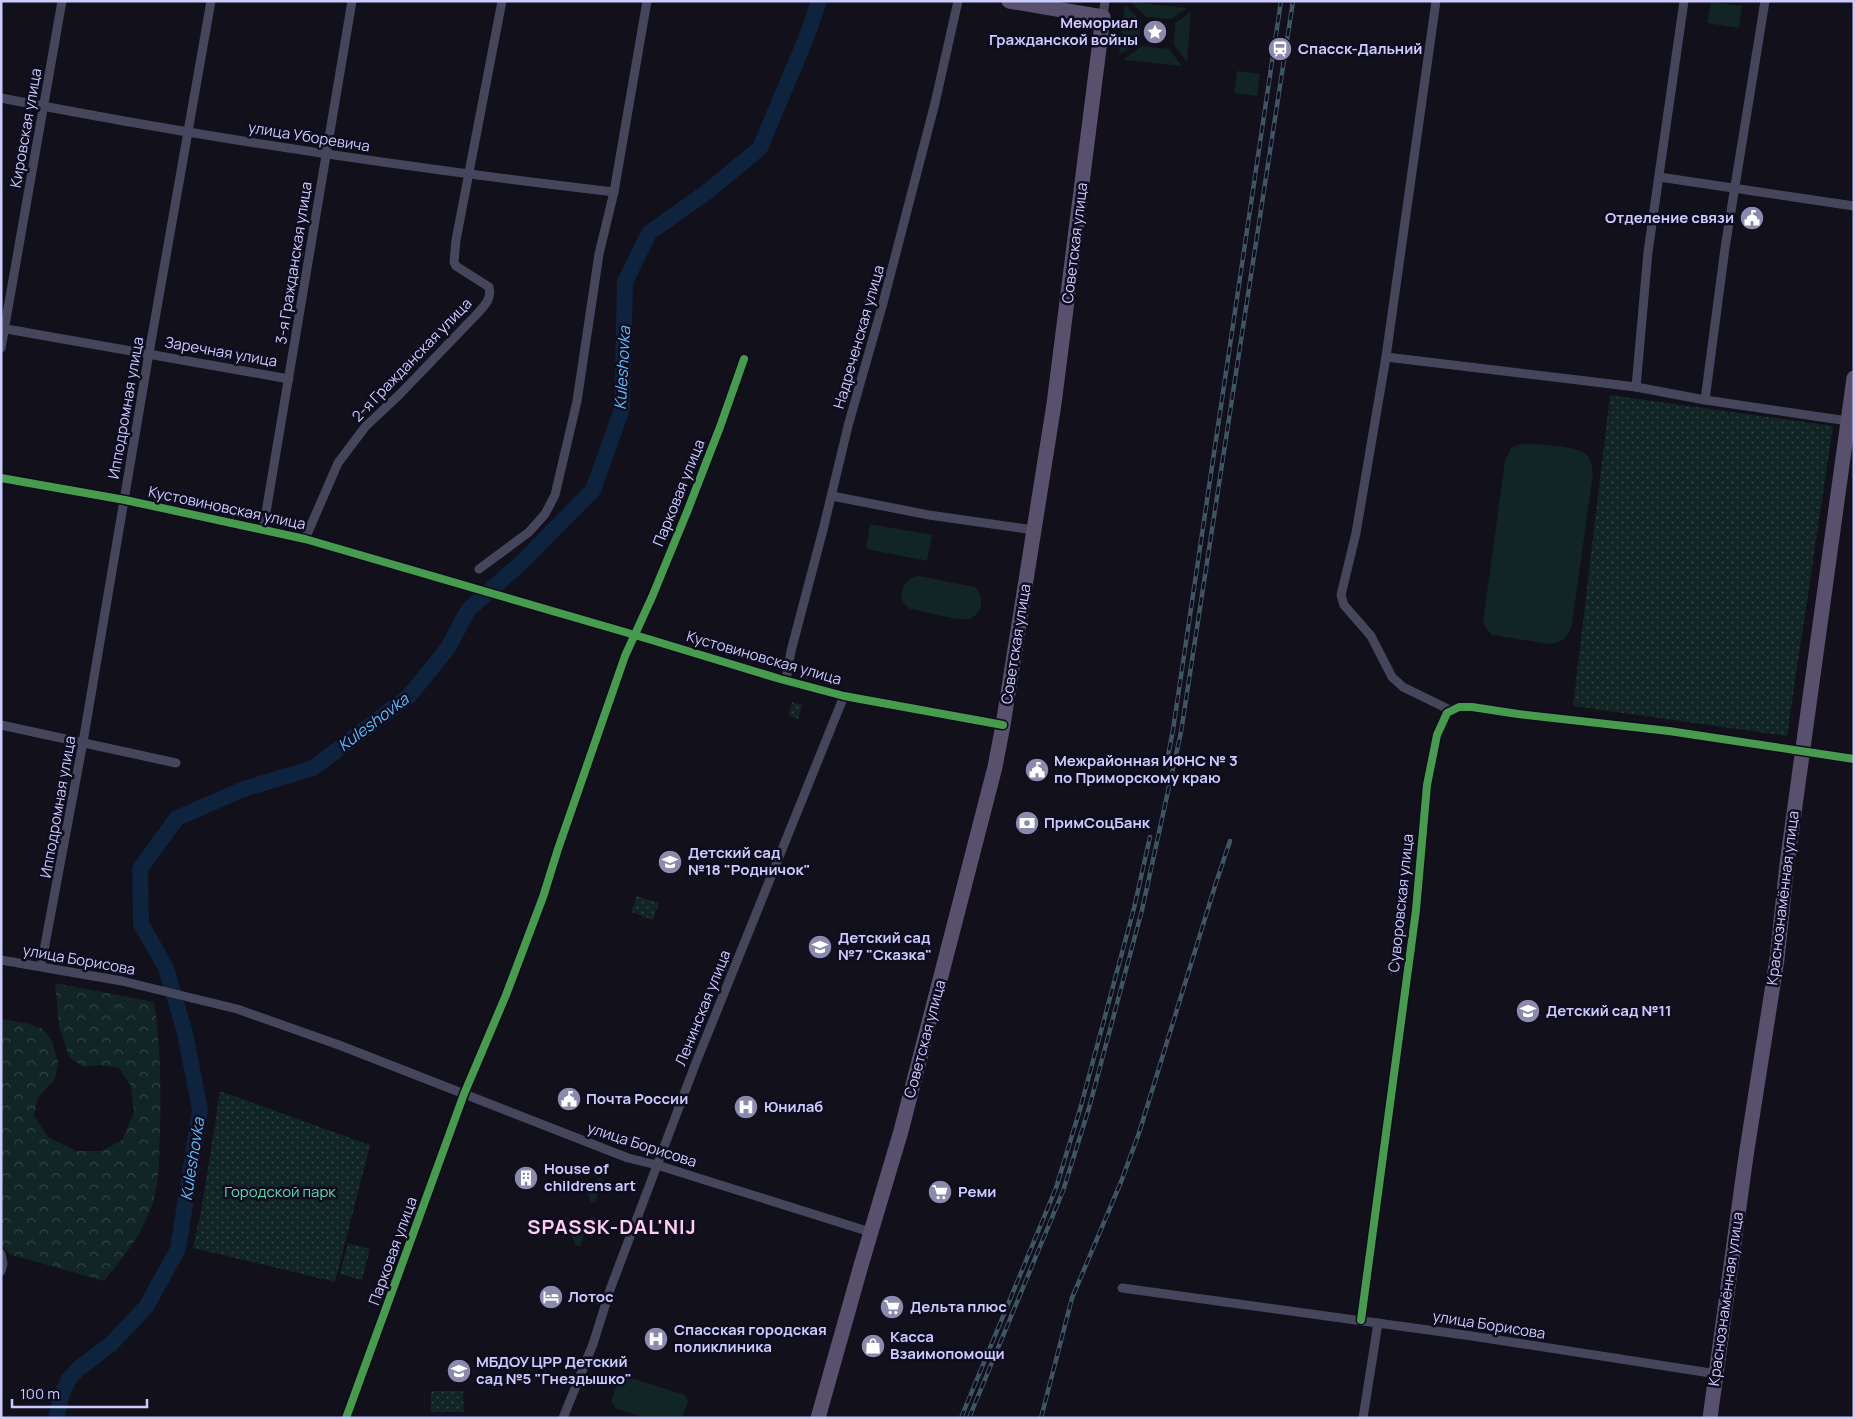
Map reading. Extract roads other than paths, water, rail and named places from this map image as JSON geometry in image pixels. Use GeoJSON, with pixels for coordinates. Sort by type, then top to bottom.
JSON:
{"type":"FeatureCollection","features":[{"type":"Feature","properties":{"kind":"main road"},"geometry":{"type":"LineString","coordinates":[[1008,1],[1103,17]]}},
{"type":"Feature","properties":{"kind":"main road","name":"Советская улица"},"geometry":{"type":"LineString","coordinates":[[818,1418],[870,1232],[901,1131],[974,854],[1003,725],[1054,404],[1103,17]]}},
{"type":"Feature","properties":{"kind":"main road","name":"Краснознамённая улица"},"geometry":{"type":"LineString","coordinates":[[1710,1418],[1746,1156],[1777,959],[1787,864],[1851,421],[1854,378]]}},
{"type":"Feature","properties":{"kind":"street","name":"Кировская улица"},"geometry":{"type":"LineString","coordinates":[[1,348],[62,1]]}},
{"type":"Feature","properties":{"kind":"street","name":"Ипподромная улица"},"geometry":{"type":"LineString","coordinates":[[41,966],[84,742],[211,1]]}},
{"type":"Feature","properties":{"kind":"street","name":"3-я Гражданская улица"},"geometry":{"type":"LineString","coordinates":[[263,530],[352,1]]}},
{"type":"Feature","properties":{"kind":"street","name":"2-я Гражданская улица"},"geometry":{"type":"LineString","coordinates":[[305,540],[338,463],[365,427],[400,394],[478,313],[491,293],[489,287],[459,269],[454,262],[456,240],[502,1]]}},
{"type":"Feature","properties":{"kind":"street"},"geometry":{"type":"LineString","coordinates":[[479,569],[529,532],[553,502],[577,401],[599,254],[614,192],[647,1]]}},
{"type":"Feature","properties":{"kind":"street","name":"Надреченская улица"},"geometry":{"type":"LineString","coordinates":[[786,680],[791,651],[832,496],[851,413],[881,312],[930,122],[958,1]]}},
{"type":"Feature","properties":{"kind":"street","name":"Советская улица"},"geometry":{"type":"LineString","coordinates":[[1103,17],[1105,1]]}},
{"type":"Feature","properties":{"kind":"street"},"geometry":{"type":"LineString","coordinates":[[1436,1],[1386,358],[1356,533],[1341,595],[1344,605],[1371,636],[1392,677],[1404,687],[1450,710],[1472,707],[1518,714],[1591,721],[1669,731],[1854,760]]}},
{"type":"Feature","properties":{"kind":"street"},"geometry":{"type":"LineString","coordinates":[[1636,387],[1648,252],[1684,1]]}},
{"type":"Feature","properties":{"kind":"street"},"geometry":{"type":"LineString","coordinates":[[1705,400],[1725,248],[1765,1]]}},
{"type":"Feature","properties":{"kind":"street","name":"улица Уборевича"},"geometry":{"type":"LineString","coordinates":[[1,98],[326,154],[469,175],[614,192]]}},
{"type":"Feature","properties":{"kind":"street"},"geometry":{"type":"LineString","coordinates":[[1659,176],[1854,206]]}},
{"type":"Feature","properties":{"kind":"street","name":"Заречная улица"},"geometry":{"type":"LineString","coordinates":[[3,328],[289,379]]}},
{"type":"Feature","properties":{"kind":"street"},"geometry":{"type":"LineString","coordinates":[[1386,358],[1636,387],[1705,400],[1851,421]]}},
{"type":"Feature","properties":{"kind":"street","name":"Парковая улица"},"geometry":{"type":"LineString","coordinates":[[346,1418],[464,1094],[506,995],[543,897],[613,691],[687,512],[744,359]]}},
{"type":"Feature","properties":{"kind":"street","name":"Кустовиновская улица"},"geometry":{"type":"LineString","coordinates":[[1,478],[125,500],[305,540],[844,696],[1003,725]]}},
{"type":"Feature","properties":{"kind":"street"},"geometry":{"type":"LineString","coordinates":[[832,496],[929,515],[1034,530]]}},
{"type":"Feature","properties":{"kind":"street","name":"Ленинская улица"},"geometry":{"type":"LineString","coordinates":[[563,1418],[593,1344],[611,1287],[657,1165],[737,960],[844,696]]}},
{"type":"Feature","properties":{"kind":"street","name":"Суворовская улица"},"geometry":{"type":"LineString","coordinates":[[1361,1320],[1416,910],[1427,785],[1437,735],[1442,721],[1450,710]]}},
{"type":"Feature","properties":{"kind":"street"},"geometry":{"type":"LineString","coordinates":[[1,725],[176,763]]}},
{"type":"Feature","properties":{"kind":"street","name":"улица Борисова"},"geometry":{"type":"LineString","coordinates":[[1,960],[122,981],[237,1009],[339,1045],[628,1158],[657,1165],[870,1232]]}},
{"type":"Feature","properties":{"kind":"street"},"geometry":{"type":"LineString","coordinates":[[1,1254],[3,1264],[1,1271]]}},
{"type":"Feature","properties":{"kind":"street","name":"улица Борисова"},"geometry":{"type":"LineString","coordinates":[[1122,1288],[1472,1336],[1717,1374]]}},
{"type":"Feature","properties":{"kind":"street"},"geometry":{"type":"LineString","coordinates":[[1363,1418],[1378,1323]]}},
{"type":"Feature","properties":{"kind":"waterway","name":"Kuleshovka"},"geometry":{"type":"LineString","coordinates":[[56,1418],[62,1394],[69,1379],[78,1369],[111,1344],[146,1307],[178,1249],[200,1110],[185,1033],[166,968],[141,924],[140,869],[177,818],[244,789],[313,768],[409,696],[448,648],[468,610],[521,563],[593,490],[622,409],[625,282],[649,233],[707,192],[760,148],[807,36],[819,1]]}},
{"type":"Feature","properties":{"kind":"railway"},"geometry":{"type":"LineString","coordinates":[[1166,766],[1173,730],[1281,1]]}},
{"type":"Feature","properties":{"kind":"railway"},"geometry":{"type":"LineString","coordinates":[[969,1418],[1063,1191],[1089,1108],[1142,910],[1181,732],[1293,1]]}},
{"type":"Feature","properties":{"kind":"railway"},"geometry":{"type":"LineString","coordinates":[[961,1418],[1056,1188],[1081,1106],[1134,908],[1150,837]]}},
{"type":"Feature","properties":{"kind":"railway"},"geometry":{"type":"LineString","coordinates":[[1041,1418],[1072,1298],[1121,1182],[1139,1133],[1230,841]]}},
{"type":"Feature","properties":{"kind":"place","name":"Мемориал Гражданской войны"},"geometry":{"type":"Point","coordinates":[1155,32]}},
{"type":"Feature","properties":{"kind":"place","name":"Спасск-Дальний"},"geometry":{"type":"Point","coordinates":[1280,49]}},
{"type":"Feature","properties":{"kind":"place","name":"Отделение связи"},"geometry":{"type":"Point","coordinates":[1752,218]}},
{"type":"Feature","properties":{"kind":"place","name":"Межрайонная ИФНС № 3 по Приморскому краю"},"geometry":{"type":"Point","coordinates":[1037,770]}},
{"type":"Feature","properties":{"kind":"place","name":"ПримСоцБанк"},"geometry":{"type":"Point","coordinates":[1027,823]}},
{"type":"Feature","properties":{"kind":"place","name":"Детский сад №18 \"Родничок\""},"geometry":{"type":"Point","coordinates":[670,862]}},
{"type":"Feature","properties":{"kind":"place","name":"Детский сад №7 \"Сказка\""},"geometry":{"type":"Point","coordinates":[820,947]}},
{"type":"Feature","properties":{"kind":"place","name":"Детский сад №11"},"geometry":{"type":"Point","coordinates":[1528,1011]}},
{"type":"Feature","properties":{"kind":"place","name":"Почта России"},"geometry":{"type":"Point","coordinates":[569,1099]}},
{"type":"Feature","properties":{"kind":"place","name":"Юнилаб"},"geometry":{"type":"Point","coordinates":[746,1107]}},
{"type":"Feature","properties":{"kind":"place","name":"House of childrens art"},"geometry":{"type":"Point","coordinates":[526,1178]}},
{"type":"Feature","properties":{"kind":"place","name":"Реми"},"geometry":{"type":"Point","coordinates":[940,1192]}},
{"type":"Feature","properties":{"kind":"place","name":"Лотос"},"geometry":{"type":"Point","coordinates":[551,1297]}},
{"type":"Feature","properties":{"kind":"place","name":"Дельта плюс"},"geometry":{"type":"Point","coordinates":[892,1307]}},
{"type":"Feature","properties":{"kind":"place","name":"Спасская городская поликлиника"},"geometry":{"type":"Point","coordinates":[656,1339]}},
{"type":"Feature","properties":{"kind":"place","name":"Касса Взаимопомощи"},"geometry":{"type":"Point","coordinates":[873,1346]}},
{"type":"Feature","properties":{"kind":"place","name":"МБДОУ ЦРР Детский сад №5 \"Гнездышко\""},"geometry":{"type":"Point","coordinates":[459,1371]}},
{"type":"Feature","properties":{"kind":"district","name":"SPASSK-DAL'NIJ"},"geometry":{"type":"Point","coordinates":[612,1227]}},
{"type":"Feature","properties":{"kind":"park label","name":"Городской парк"},"geometry":{"type":"Point","coordinates":[280,1192]}}]}
